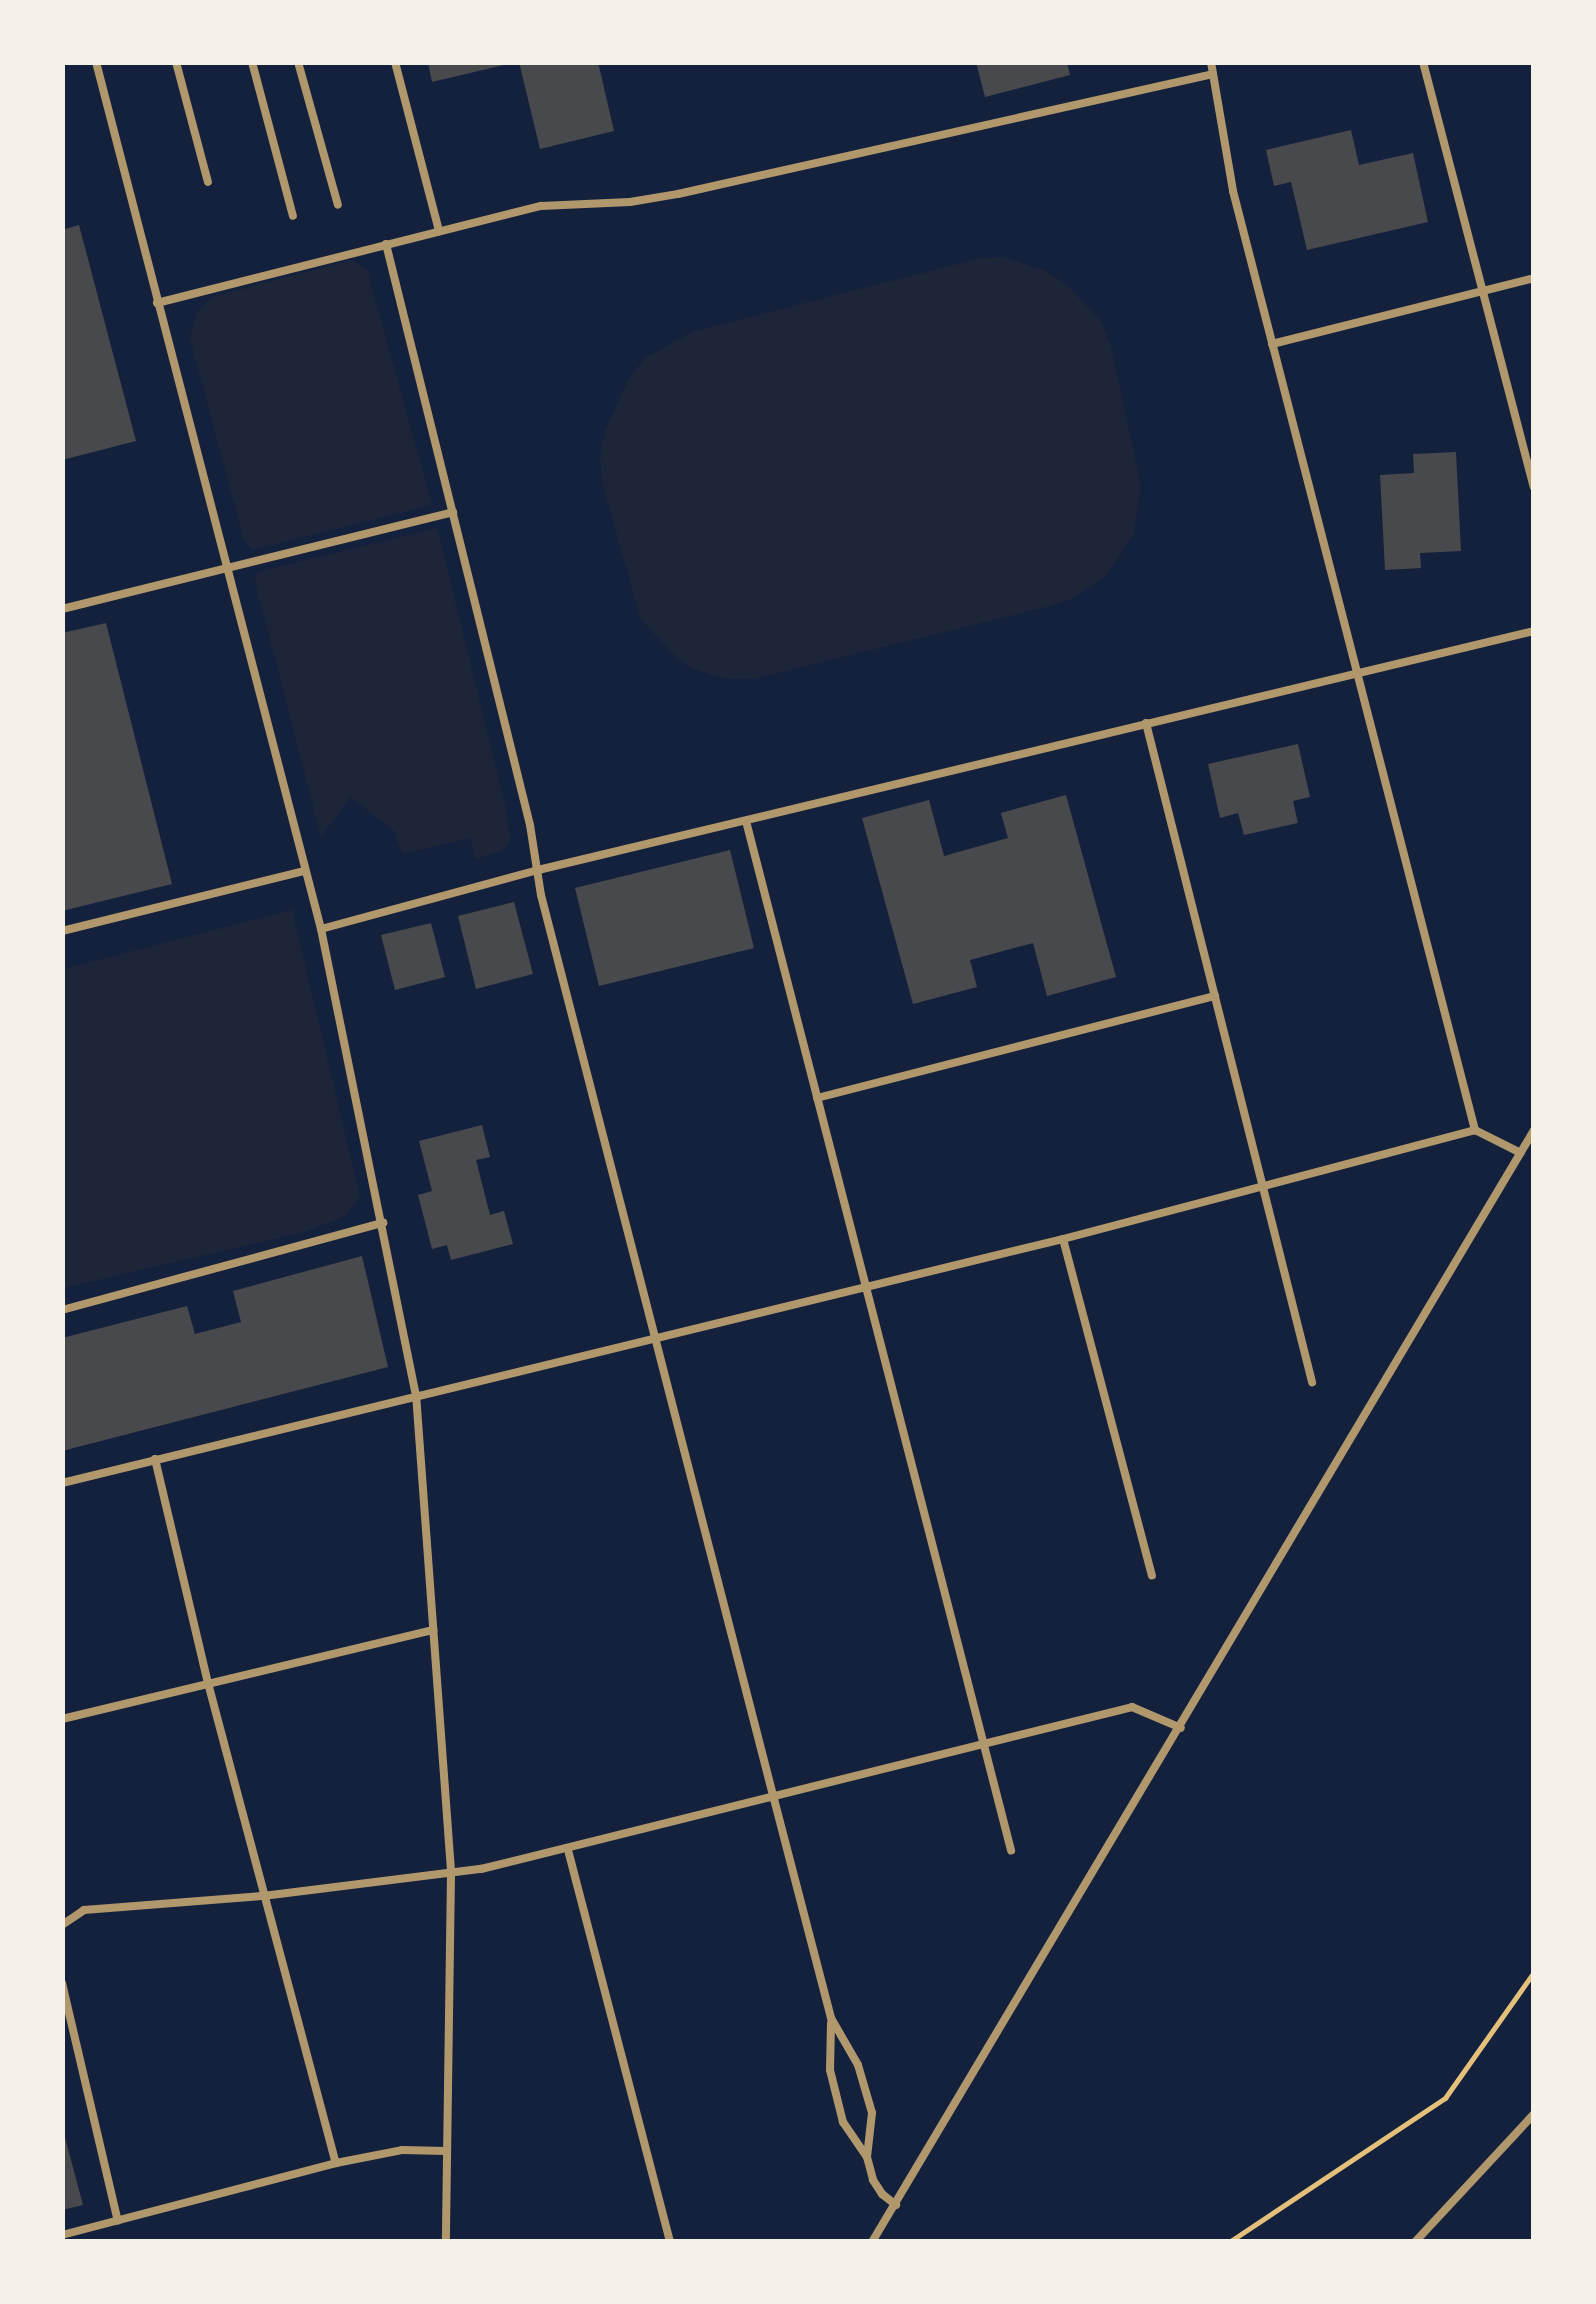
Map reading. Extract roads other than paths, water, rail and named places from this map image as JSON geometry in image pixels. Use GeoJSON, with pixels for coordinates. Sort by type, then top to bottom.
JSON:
{"type":"FeatureCollection","features":[{"type":"Feature","properties":{"kind":"lane"},"geometry":{"type":"LineString","coordinates":[[96,62],[321,929],[416,1394],[451,1874],[446,2242]]}},
{"type":"Feature","properties":{"kind":"lane"},"geometry":{"type":"LineString","coordinates":[[176,62],[208,182]]}},
{"type":"Feature","properties":{"kind":"lane"},"geometry":{"type":"LineString","coordinates":[[252,62],[293,216]]}},
{"type":"Feature","properties":{"kind":"lane"},"geometry":{"type":"LineString","coordinates":[[298,62],[338,205]]}},
{"type":"Feature","properties":{"kind":"lane"},"geometry":{"type":"LineString","coordinates":[[395,62],[439,231]]}},
{"type":"Feature","properties":{"kind":"lane"},"geometry":{"type":"LineString","coordinates":[[1211,62],[1232,191],[1475,1130]]}},
{"type":"Feature","properties":{"kind":"lane"},"geometry":{"type":"LineString","coordinates":[[1424,62],[1534,487]]}},
{"type":"Feature","properties":{"kind":"lane"},"geometry":{"type":"LineString","coordinates":[[158,303],[541,206],[630,202],[678,194],[1213,74]]}},
{"type":"Feature","properties":{"kind":"lane"},"geometry":{"type":"LineString","coordinates":[[386,244],[538,870],[774,1799],[831,2018],[858,2065],[872,2113],[868,2158]]}},
{"type":"Feature","properties":{"kind":"lane"},"geometry":{"type":"LineString","coordinates":[[1272,344],[1534,278]]}},
{"type":"Feature","properties":{"kind":"lane"},"geometry":{"type":"LineString","coordinates":[[62,609],[453,512]]}},
{"type":"Feature","properties":{"kind":"lane"},"geometry":{"type":"LineString","coordinates":[[321,929],[538,870],[1534,631]]}},
{"type":"Feature","properties":{"kind":"lane"},"geometry":{"type":"LineString","coordinates":[[1146,723],[1312,1382]]}},
{"type":"Feature","properties":{"kind":"lane"},"geometry":{"type":"LineString","coordinates":[[746,822],[1011,1850]]}},
{"type":"Feature","properties":{"kind":"lane"},"geometry":{"type":"LineString","coordinates":[[62,931],[306,871]]}},
{"type":"Feature","properties":{"kind":"lane"},"geometry":{"type":"LineString","coordinates":[[816,1098],[1214,996]]}},
{"type":"Feature","properties":{"kind":"lane"},"geometry":{"type":"LineString","coordinates":[[62,1482],[1064,1239],[1475,1130],[1520,1153]]}},
{"type":"Feature","properties":{"kind":"lane"},"geometry":{"type":"LineString","coordinates":[[872,2242],[1534,1130]]}},
{"type":"Feature","properties":{"kind":"lane"},"geometry":{"type":"LineString","coordinates":[[62,1310],[383,1223]]}},
{"type":"Feature","properties":{"kind":"lane"},"geometry":{"type":"LineString","coordinates":[[1064,1239],[1152,1575]]}},
{"type":"Feature","properties":{"kind":"lane"},"geometry":{"type":"LineString","coordinates":[[155,1459],[208,1683],[336,2163]]}},
{"type":"Feature","properties":{"kind":"lane"},"geometry":{"type":"LineString","coordinates":[[62,1719],[434,1630]]}},
{"type":"Feature","properties":{"kind":"lane"},"geometry":{"type":"LineString","coordinates":[[62,1925],[84,1910],[263,1896],[451,1874],[568,1850],[1132,1708],[1181,1728]]}},
{"type":"Feature","properties":{"kind":"lane"},"geometry":{"type":"LineString","coordinates":[[568,1850],[670,2242]]}},
{"type":"Feature","properties":{"kind":"lane"},"geometry":{"type":"LineString","coordinates":[[62,1984],[118,2221]]}},
{"type":"Feature","properties":{"kind":"lane"},"geometry":{"type":"LineString","coordinates":[[831,2018],[830,2070],[844,2122],[868,2158],[882,2194],[896,2205]]}},
{"type":"Feature","properties":{"kind":"lane"},"geometry":{"type":"LineString","coordinates":[[1415,2242],[1482,2175],[1534,2114]]}},
{"type":"Feature","properties":{"kind":"lane"},"geometry":{"type":"LineString","coordinates":[[62,2235],[336,2163],[402,2150],[447,2150]]}}]}
